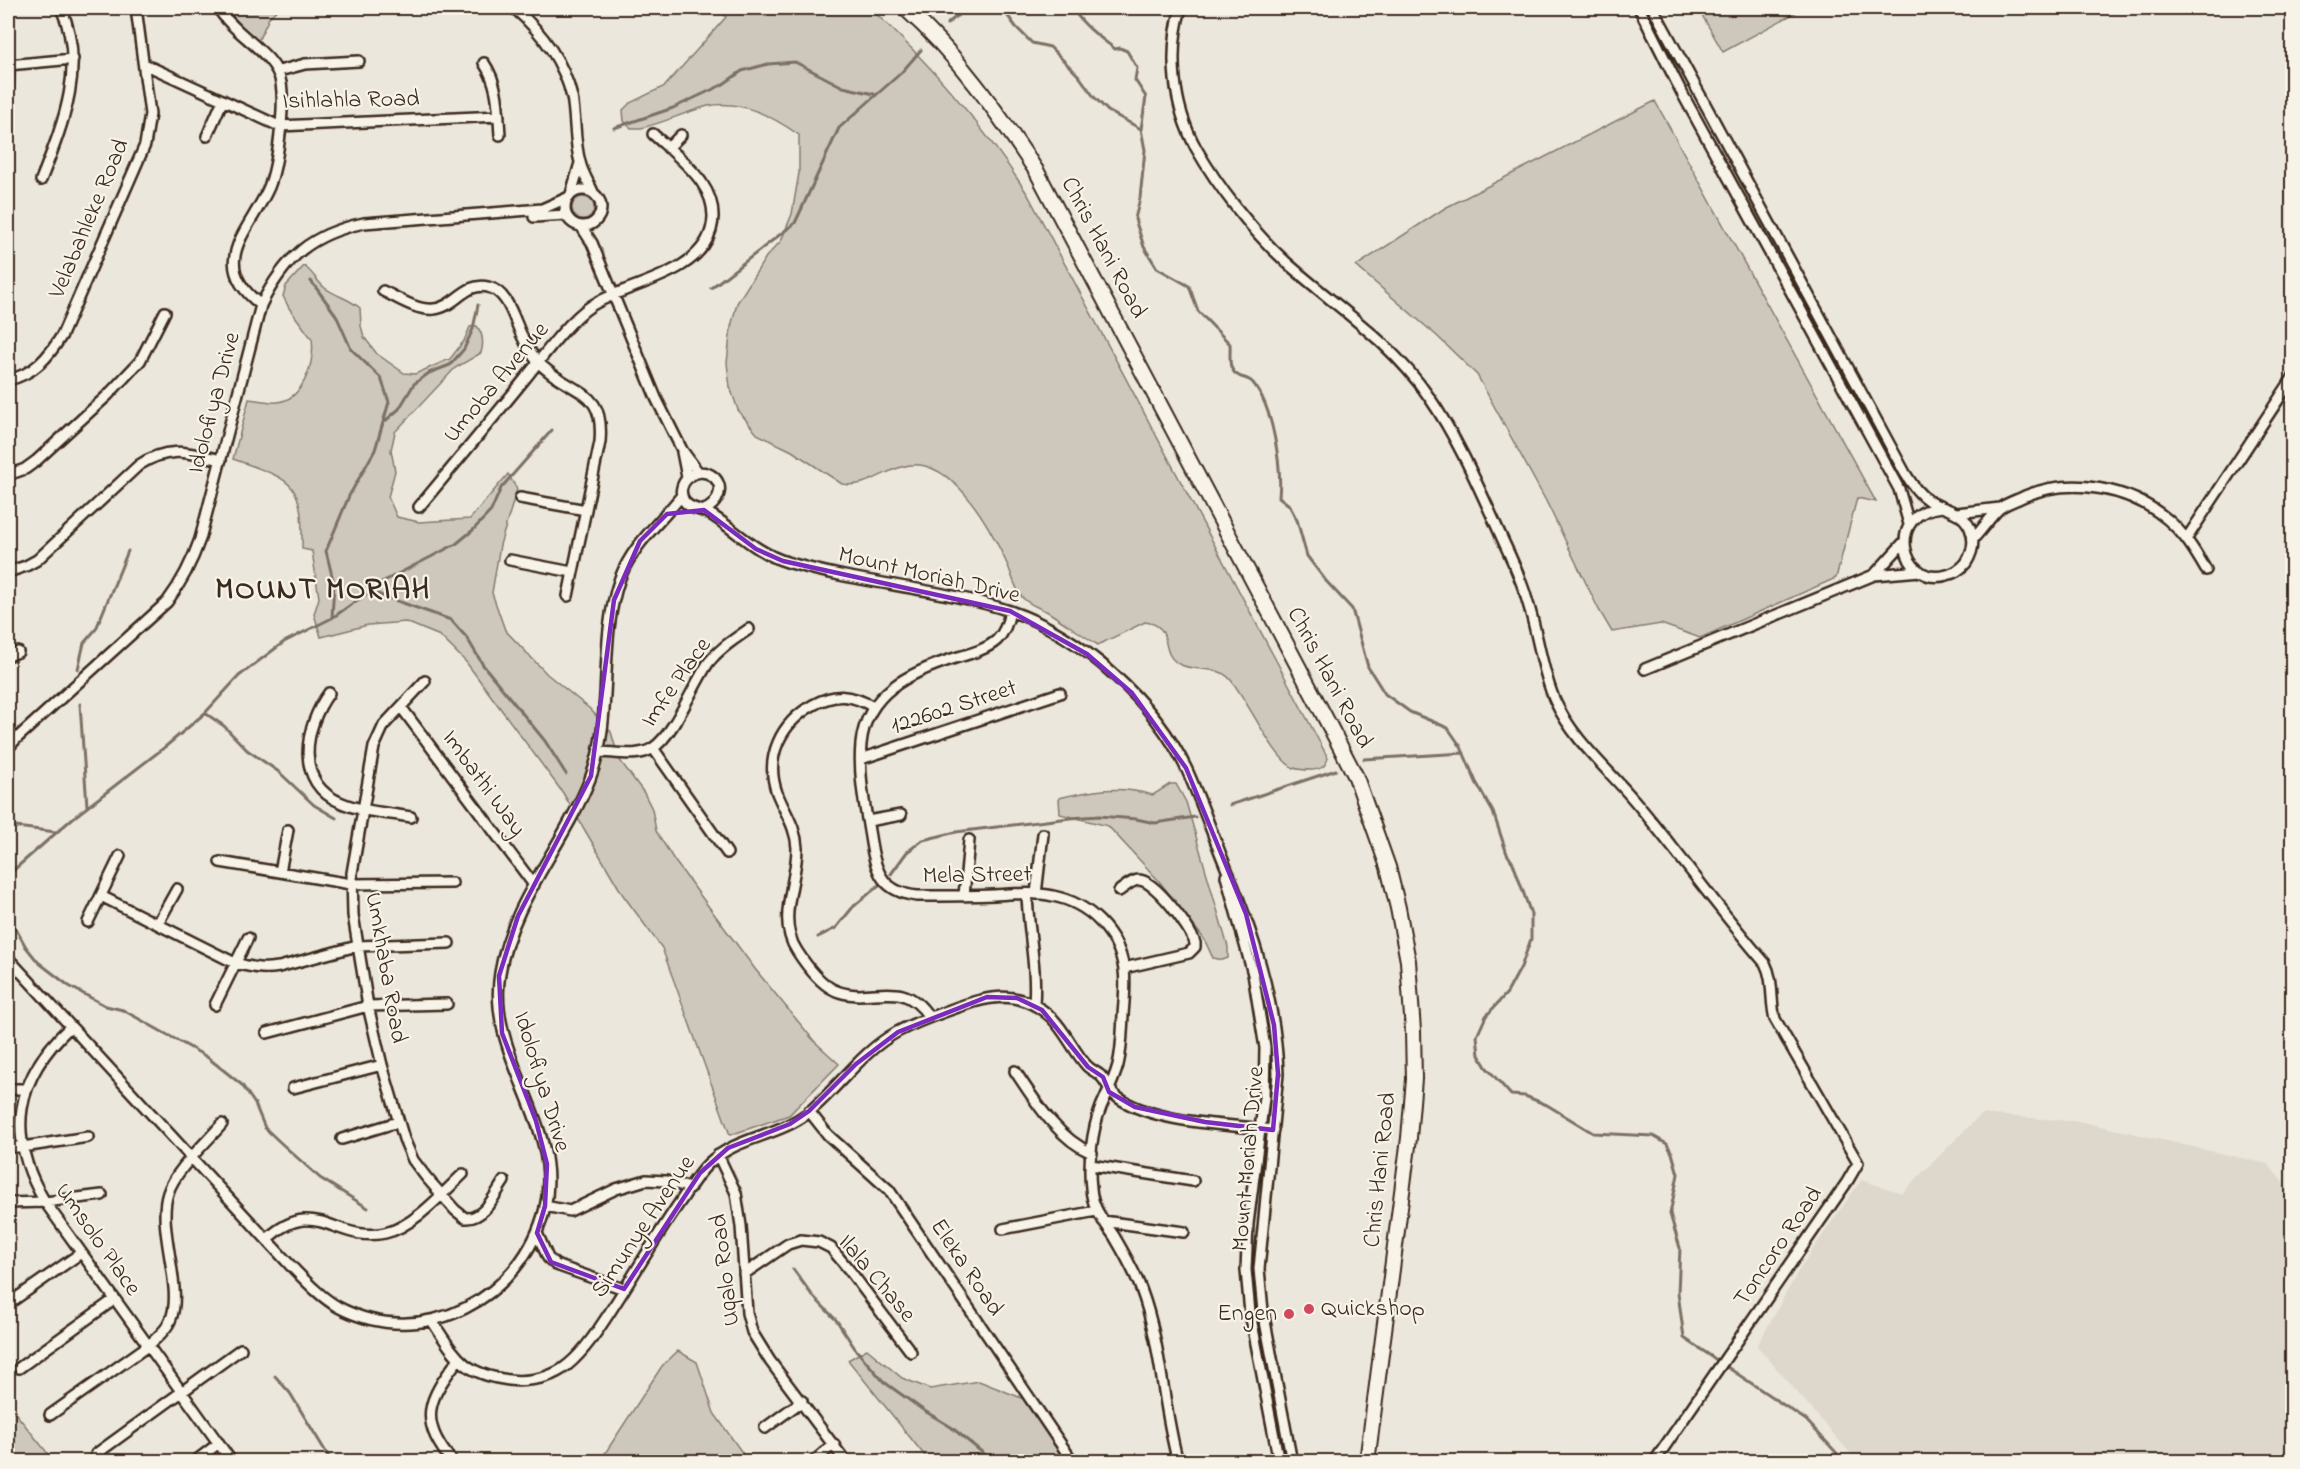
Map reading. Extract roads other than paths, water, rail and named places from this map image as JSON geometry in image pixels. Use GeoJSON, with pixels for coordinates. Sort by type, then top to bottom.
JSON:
{"type":"FeatureCollection","features":[{"type":"Feature","properties":{"kind":"main road","name":"Chris Hani Road"},"geometry":{"type":"LineString","coordinates":[[905,8],[962,65],[1037,172],[1356,777],[1388,867],[1407,961],[1413,1031],[1414,1078],[1392,1275],[1367,1461]]}},
{"type":"Feature","properties":{"kind":"street"},"geometry":{"type":"LineString","coordinates":[[41,180],[70,101],[73,59],[71,38],[61,8]]}},
{"type":"Feature","properties":{"kind":"street","name":"Velabahleke Road"},"geometry":{"type":"LineString","coordinates":[[8,380],[34,370],[54,349],[145,145],[150,114],[136,8]]}},
{"type":"Feature","properties":{"kind":"street"},"geometry":{"type":"LineString","coordinates":[[218,8],[227,22],[266,56],[279,71],[282,96],[274,170],[269,187],[242,233],[235,251],[235,264],[240,284],[261,305]]}},
{"type":"Feature","properties":{"kind":"street"},"geometry":{"type":"LineString","coordinates":[[514,8],[535,25],[551,47],[572,97],[580,163],[593,192],[598,197],[601,209],[596,220],[591,224],[581,226],[574,224],[566,215],[564,208],[580,163]]}},
{"type":"Feature","properties":{"kind":"street","name":"Toncoro Road"},"geometry":{"type":"LineString","coordinates":[[1181,8],[1174,54],[1175,84],[1181,115],[1196,148],[1220,185],[1252,226],[1283,260],[1381,341],[1406,367],[1429,397],[1460,449],[1512,562],[1527,598],[1545,673],[1555,701],[1569,726],[1633,798],[1765,963],[1771,973],[1771,1005],[1775,1019],[1858,1163],[1731,1352],[1654,1461]]}},
{"type":"Feature","properties":{"kind":"street"},"geometry":{"type":"LineString","coordinates":[[1639,8],[1682,93],[1899,489],[1910,524]]}},
{"type":"Feature","properties":{"kind":"street"},"geometry":{"type":"LineString","coordinates":[[1645,669],[1874,575],[1920,572],[1931,576],[1942,576],[1954,573],[1970,558],[1973,539],[1969,525],[1958,513],[1924,497],[1914,488],[1653,8]]}},
{"type":"Feature","properties":{"kind":"street"},"geometry":{"type":"LineString","coordinates":[[8,88],[8,65],[73,59]]}},
{"type":"Feature","properties":{"kind":"street"},"geometry":{"type":"LineString","coordinates":[[279,71],[305,64],[359,61]]}},
{"type":"Feature","properties":{"kind":"street"},"geometry":{"type":"LineString","coordinates":[[484,63],[495,81],[500,135]]}},
{"type":"Feature","properties":{"kind":"street","name":"Isihlahla Road"},"geometry":{"type":"LineString","coordinates":[[144,64],[279,126],[499,116]]}},
{"type":"Feature","properties":{"kind":"street"},"geometry":{"type":"LineString","coordinates":[[207,136],[223,100]]}},
{"type":"Feature","properties":{"kind":"street","name":"Umoba Avenue"},"geometry":{"type":"LineString","coordinates":[[418,507],[582,313],[591,306],[686,263],[705,244],[711,230],[713,216],[706,188],[699,178],[653,134]]}},
{"type":"Feature","properties":{"kind":"street"},"geometry":{"type":"LineString","coordinates":[[668,148],[681,135]]}},
{"type":"Feature","properties":{"kind":"street"},"geometry":{"type":"LineString","coordinates":[[569,196],[581,189],[593,192]]}},
{"type":"Feature","properties":{"kind":"street","name":"Idolofiya Drive"},"geometry":{"type":"LineString","coordinates":[[8,748],[167,602],[180,583],[192,562],[200,539],[261,305],[285,265],[318,237],[339,228],[364,223],[542,209],[569,196]]}},
{"type":"Feature","properties":{"kind":"street"},"geometry":{"type":"LineString","coordinates":[[542,209],[534,218],[566,215]]}},
{"type":"Feature","properties":{"kind":"street"},"geometry":{"type":"LineString","coordinates":[[591,224],[592,243]]}},
{"type":"Feature","properties":{"kind":"street"},"geometry":{"type":"LineString","coordinates":[[581,226],[592,243],[615,295],[656,398],[682,450],[698,472]]}},
{"type":"Feature","properties":{"kind":"street"},"geometry":{"type":"LineString","coordinates":[[383,291],[416,306],[436,309],[443,307],[471,288],[486,286],[493,289],[506,301],[526,345],[539,362],[593,402],[600,420],[600,442],[568,596]]}},
{"type":"Feature","properties":{"kind":"street"},"geometry":{"type":"LineString","coordinates":[[8,475],[25,469],[36,461],[108,395],[140,361],[165,312]]}},
{"type":"Feature","properties":{"kind":"street"},"geometry":{"type":"LineString","coordinates":[[2187,538],[2292,379]]}},
{"type":"Feature","properties":{"kind":"street"},"geometry":{"type":"LineString","coordinates":[[682,450],[687,477],[682,495],[693,508]]}},
{"type":"Feature","properties":{"kind":"street"},"geometry":{"type":"LineString","coordinates":[[8,572],[37,560],[140,465],[152,457],[172,451],[221,460]]}},
{"type":"Feature","properties":{"kind":"street"},"geometry":{"type":"LineString","coordinates":[[687,477],[698,472],[710,474],[718,483],[717,500],[725,523]]}},
{"type":"Feature","properties":{"kind":"street"},"geometry":{"type":"LineString","coordinates":[[1958,513],[2000,508],[2030,494],[2054,487],[2099,488],[2121,493],[2146,504],[2168,519],[2187,538],[2206,570]]}},
{"type":"Feature","properties":{"kind":"street","name":"Idolofiya Drive"},"geometry":{"type":"LineString","coordinates":[[8,958],[37,993],[71,1026],[319,1294],[352,1313],[386,1321],[432,1321],[461,1311],[495,1289],[521,1261],[537,1233],[545,1206],[547,1164],[542,1139],[502,1033],[498,1006],[499,976],[506,945],[534,885],[582,799],[598,752],[610,623],[621,578],[640,541],[682,495]]}},
{"type":"Feature","properties":{"kind":"street"},"geometry":{"type":"LineString","coordinates":[[520,498],[586,510]]}},
{"type":"Feature","properties":{"kind":"street"},"geometry":{"type":"LineString","coordinates":[[704,510],[717,500]]}},
{"type":"Feature","properties":{"kind":"street"},"geometry":{"type":"LineString","coordinates":[[1874,575],[1904,542],[1910,524],[1920,513],[1930,508],[1942,507]]}},
{"type":"Feature","properties":{"kind":"street"},"geometry":{"type":"LineString","coordinates":[[667,514],[693,508]]}},
{"type":"Feature","properties":{"kind":"street","name":"Mount Moriah Drive"},"geometry":{"type":"LineString","coordinates":[[693,508],[704,510],[725,523],[756,549],[783,561],[813,570],[961,598],[1010,611],[1060,636],[1109,671],[1139,700],[1168,738],[1186,768],[1252,933],[1271,1001],[1278,1063],[1259,1269],[1266,1324],[1292,1461]]}},
{"type":"Feature","properties":{"kind":"street"},"geometry":{"type":"LineString","coordinates":[[1973,539],[2000,508]]}},
{"type":"Feature","properties":{"kind":"street"},"geometry":{"type":"LineString","coordinates":[[1904,542],[1906,554],[1920,572]]}},
{"type":"Feature","properties":{"kind":"street"},"geometry":{"type":"LineString","coordinates":[[510,560],[572,572]]}},
{"type":"Feature","properties":{"kind":"street","name":"Mela Street"},"geometry":{"type":"LineString","coordinates":[[1010,611],[1007,624],[996,641],[911,674],[896,683],[873,707],[864,728],[861,759],[868,821],[875,862],[881,876],[890,887],[902,894],[917,896],[1032,894],[1069,900],[1101,922],[1116,944],[1124,968],[1121,1052],[1109,1092],[1100,1109],[1092,1153],[1091,1190],[1096,1211]]}},
{"type":"Feature","properties":{"kind":"street","name":"Imfe Place"},"geometry":{"type":"LineString","coordinates":[[598,752],[636,753],[653,748],[672,726],[716,654],[749,629]]}},
{"type":"Feature","properties":{"kind":"street"},"geometry":{"type":"LineString","coordinates":[[8,656],[18,652]]}},
{"type":"Feature","properties":{"kind":"street","name":"Umkhaba Road"},"geometry":{"type":"LineString","coordinates":[[425,681],[400,706],[378,735],[362,808],[351,884],[357,946],[382,1065],[398,1122],[413,1160],[440,1195],[461,1215],[470,1218],[483,1211],[504,1181]]}},
{"type":"Feature","properties":{"kind":"street"},"geometry":{"type":"LineString","coordinates":[[329,693],[318,707],[312,720],[308,752],[309,766],[314,780],[332,798],[342,803],[411,817]]}},
{"type":"Feature","properties":{"kind":"street","name":"122602 Street"},"geometry":{"type":"LineString","coordinates":[[861,759],[1060,693]]}},
{"type":"Feature","properties":{"kind":"street"},"geometry":{"type":"LineString","coordinates":[[873,707],[853,697],[843,695],[817,703],[805,710],[786,727],[776,746],[772,764],[775,784],[795,832],[797,850],[787,928],[804,962],[835,990],[847,993],[907,996],[921,1005],[929,1017]]}},
{"type":"Feature","properties":{"kind":"street","name":"Imbathi Way"},"geometry":{"type":"LineString","coordinates":[[400,706],[534,885]]}},
{"type":"Feature","properties":{"kind":"street"},"geometry":{"type":"LineString","coordinates":[[8,730],[16,739]]}},
{"type":"Feature","properties":{"kind":"street"},"geometry":{"type":"LineString","coordinates":[[653,748],[727,853]]}},
{"type":"Feature","properties":{"kind":"street"},"geometry":{"type":"LineString","coordinates":[[868,821],[902,816]]}},
{"type":"Feature","properties":{"kind":"street"},"geometry":{"type":"LineString","coordinates":[[280,872],[288,830]]}},
{"type":"Feature","properties":{"kind":"street"},"geometry":{"type":"LineString","coordinates":[[1034,1004],[1035,963],[1028,914],[1043,834]]}},
{"type":"Feature","properties":{"kind":"street"},"geometry":{"type":"LineString","coordinates":[[964,896],[969,840]]}},
{"type":"Feature","properties":{"kind":"street"},"geometry":{"type":"LineString","coordinates":[[88,922],[120,856]]}},
{"type":"Feature","properties":{"kind":"street"},"geometry":{"type":"LineString","coordinates":[[220,861],[351,884],[452,883]]}},
{"type":"Feature","properties":{"kind":"street","name":"Mount Moriah Drive"},"geometry":{"type":"LineString","coordinates":[[1224,864],[1229,891],[1253,974],[1266,1048],[1264,1098],[1248,1224],[1246,1270],[1250,1313],[1279,1461]]}},
{"type":"Feature","properties":{"kind":"street"},"geometry":{"type":"LineString","coordinates":[[1119,891],[1133,881],[1147,882],[1164,898],[1195,943],[1195,948],[1189,953],[1124,968]]}},
{"type":"Feature","properties":{"kind":"street"},"geometry":{"type":"LineString","coordinates":[[158,924],[177,889]]}},
{"type":"Feature","properties":{"kind":"street"},"geometry":{"type":"LineString","coordinates":[[100,896],[235,963],[250,967],[269,969],[357,946],[449,943]]}},
{"type":"Feature","properties":{"kind":"street"},"geometry":{"type":"LineString","coordinates":[[215,1005],[248,938]]}},
{"type":"Feature","properties":{"kind":"street","name":"Simunye Avenue"},"geometry":{"type":"LineString","coordinates":[[432,1321],[458,1359],[476,1372],[492,1378],[517,1381],[540,1378],[559,1372],[589,1344],[700,1173],[718,1155],[745,1140],[790,1124],[809,1112],[878,1045],[898,1032],[929,1017],[987,997],[1017,998],[1034,1004],[1054,1020],[1088,1067],[1102,1077],[1109,1092],[1135,1107],[1152,1113],[1204,1122],[1273,1130]]}},
{"type":"Feature","properties":{"kind":"street"},"geometry":{"type":"LineString","coordinates":[[267,1033],[368,1006],[447,1004]]}},
{"type":"Feature","properties":{"kind":"street","name":"Umsolo Place"},"geometry":{"type":"LineString","coordinates":[[71,1026],[42,1058],[26,1089],[21,1111],[23,1147],[32,1178],[45,1202],[81,1253],[232,1461]]}},
{"type":"Feature","properties":{"kind":"street"},"geometry":{"type":"LineString","coordinates":[[292,1088],[382,1065]]}},
{"type":"Feature","properties":{"kind":"street"},"geometry":{"type":"LineString","coordinates":[[1015,1071],[1056,1126],[1081,1149],[1092,1153]]}},
{"type":"Feature","properties":{"kind":"street"},"geometry":{"type":"LineString","coordinates":[[8,1089],[26,1089]]}},
{"type":"Feature","properties":{"kind":"street","name":"Eleka Road"},"geometry":{"type":"LineString","coordinates":[[809,1112],[828,1135],[890,1190],[1073,1461]]}},
{"type":"Feature","properties":{"kind":"street"},"geometry":{"type":"LineString","coordinates":[[342,1139],[398,1122]]}},
{"type":"Feature","properties":{"kind":"street"},"geometry":{"type":"LineString","coordinates":[[50,1415],[149,1346],[171,1321],[174,1304],[165,1218],[167,1195],[177,1175],[222,1124]]}},
{"type":"Feature","properties":{"kind":"street"},"geometry":{"type":"LineString","coordinates":[[8,1147],[23,1147],[88,1137]]}},
{"type":"Feature","properties":{"kind":"street","name":"Uqalo Road"},"geometry":{"type":"LineString","coordinates":[[718,1155],[736,1193],[747,1313],[752,1332],[846,1461]]}},
{"type":"Feature","properties":{"kind":"street"},"geometry":{"type":"LineString","coordinates":[[1091,1165],[1193,1181]]}},
{"type":"Feature","properties":{"kind":"street"},"geometry":{"type":"LineString","coordinates":[[267,1239],[286,1224],[303,1219],[315,1220],[363,1234],[388,1233],[408,1223],[463,1174]]}},
{"type":"Feature","properties":{"kind":"street"},"geometry":{"type":"LineString","coordinates":[[545,1206],[570,1211],[606,1193],[646,1180],[666,1180],[690,1188]]}},
{"type":"Feature","properties":{"kind":"street"},"geometry":{"type":"LineString","coordinates":[[8,1203],[45,1202],[102,1195]]}},
{"type":"Feature","properties":{"kind":"street"},"geometry":{"type":"LineString","coordinates":[[1002,1228],[1096,1211],[1126,1257],[1141,1287],[1150,1316],[1163,1377],[1171,1435],[1178,1461]]}},
{"type":"Feature","properties":{"kind":"street"},"geometry":{"type":"LineString","coordinates":[[1103,1221],[1184,1232]]}},
{"type":"Feature","properties":{"kind":"street"},"geometry":{"type":"LineString","coordinates":[[537,1233],[548,1258],[556,1264],[624,1289]]}},
{"type":"Feature","properties":{"kind":"street","name":"Ilala Chase"},"geometry":{"type":"LineString","coordinates":[[744,1274],[788,1244],[801,1240],[819,1242],[831,1248],[911,1352]]}},
{"type":"Feature","properties":{"kind":"street"},"geometry":{"type":"LineString","coordinates":[[8,1304],[81,1253]]}},
{"type":"Feature","properties":{"kind":"street"},"geometry":{"type":"LineString","coordinates":[[19,1368],[115,1299]]}},
{"type":"Feature","properties":{"kind":"street"},"geometry":{"type":"LineString","coordinates":[[96,1454],[241,1349]]}},
{"type":"Feature","properties":{"kind":"street"},"geometry":{"type":"LineString","coordinates":[[453,1461],[438,1444],[431,1425],[431,1405],[444,1378],[458,1359]]}},
{"type":"Feature","properties":{"kind":"street"},"geometry":{"type":"LineString","coordinates":[[765,1428],[802,1401]]}},
{"type":"Feature","properties":{"kind":"street"},"geometry":{"type":"LineString","coordinates":[[194,1461],[219,1443]]}},
{"type":"Feature","properties":{"kind":"street"},"geometry":{"type":"LineString","coordinates":[[813,1461],[834,1444]]}},
{"type":"Feature","properties":{"kind":"waterway"},"geometry":{"type":"LineString","coordinates":[[947,24],[967,8]]}},
{"type":"Feature","properties":{"kind":"waterway"},"geometry":{"type":"LineString","coordinates":[[1002,8],[1032,43],[1050,47],[1079,76],[1094,97],[1108,111],[1141,129]]}},
{"type":"Feature","properties":{"kind":"waterway"},"geometry":{"type":"LineString","coordinates":[[1078,8],[1075,12],[1093,32],[1115,49],[1120,48],[1127,51],[1137,68],[1135,80],[1146,97],[1141,129],[1145,150],[1140,198],[1135,219],[1144,247],[1157,268],[1189,286],[1198,311],[1230,344],[1230,363],[1233,371],[1252,382],[1260,393],[1275,438],[1279,470],[1279,497],[1289,505],[1297,520],[1307,556],[1352,609],[1368,667],[1385,694],[1410,712],[1448,728],[1461,747],[1476,782],[1493,812],[1507,854],[1513,863],[1531,914],[1531,939],[1521,967],[1507,993],[1486,1016],[1477,1036],[1479,1055],[1486,1067],[1511,1095],[1525,1096],[1547,1105],[1593,1133],[1653,1136],[1667,1144],[1678,1174],[1670,1214],[1680,1248],[1678,1293],[1684,1338],[1806,1420],[1845,1462]]}},
{"type":"Feature","properties":{"kind":"waterway"},"geometry":{"type":"LineString","coordinates":[[711,288],[795,223],[839,128],[901,73],[921,50]]}},
{"type":"Feature","properties":{"kind":"waterway"},"geometry":{"type":"LineString","coordinates":[[614,128],[673,108],[722,85],[742,71],[768,64],[795,62],[843,87],[874,94]]}},
{"type":"Feature","properties":{"kind":"waterway"},"geometry":{"type":"LineString","coordinates":[[311,281],[336,315],[351,349],[381,378],[389,402],[375,450],[349,496],[326,551],[334,584],[332,618]]}},
{"type":"Feature","properties":{"kind":"waterway"},"geometry":{"type":"LineString","coordinates":[[384,422],[399,409],[414,384],[429,373],[450,365],[464,349],[473,329],[478,305]]}},
{"type":"Feature","properties":{"kind":"waterway"},"geometry":{"type":"LineString","coordinates":[[8,875],[73,818],[165,747],[205,713],[239,676],[284,642],[332,618],[386,580],[456,544],[491,511],[501,488],[552,430]]}},
{"type":"Feature","properties":{"kind":"waterway"},"geometry":{"type":"LineString","coordinates":[[78,669],[84,643],[96,629],[128,551]]}},
{"type":"Feature","properties":{"kind":"waterway"},"geometry":{"type":"LineString","coordinates":[[369,591],[451,620],[467,638],[483,665],[545,741],[566,774]]}},
{"type":"Feature","properties":{"kind":"waterway"},"geometry":{"type":"LineString","coordinates":[[80,704],[87,806]]}},
{"type":"Feature","properties":{"kind":"waterway"},"geometry":{"type":"LineString","coordinates":[[205,713],[224,726],[247,750],[279,772],[314,805],[336,818]]}},
{"type":"Feature","properties":{"kind":"waterway"},"geometry":{"type":"LineString","coordinates":[[1364,759],[1464,753]]}},
{"type":"Feature","properties":{"kind":"waterway"},"geometry":{"type":"LineString","coordinates":[[1230,805],[1336,770]]}},
{"type":"Feature","properties":{"kind":"waterway"},"geometry":{"type":"LineString","coordinates":[[891,874],[907,852],[923,840],[956,832],[1099,816],[1155,823],[1195,817]]}},
{"type":"Feature","properties":{"kind":"waterway"},"geometry":{"type":"LineString","coordinates":[[8,826],[56,832]]}},
{"type":"Feature","properties":{"kind":"waterway"},"geometry":{"type":"LineString","coordinates":[[818,937],[836,928],[853,907],[879,885]]}},
{"type":"Feature","properties":{"kind":"waterway"},"geometry":{"type":"LineString","coordinates":[[8,915],[26,947],[38,962],[69,986],[106,1006],[123,1010],[207,1057],[242,1085],[255,1104],[265,1128],[282,1144],[320,1178],[368,1208]]}},
{"type":"Feature","properties":{"kind":"waterway"},"geometry":{"type":"LineString","coordinates":[[793,1269],[884,1382],[951,1427],[994,1462]]}},
{"type":"Feature","properties":{"kind":"waterway"},"geometry":{"type":"LineString","coordinates":[[275,1376],[290,1393],[332,1462]]}},
{"type":"Feature","properties":{"kind":"place","name":"Quickshop"},"geometry":{"type":"Point","coordinates":[1309,1309]}},
{"type":"Feature","properties":{"kind":"place","name":"Engen"},"geometry":{"type":"Point","coordinates":[1289,1314]}},
{"type":"Feature","properties":{"kind":"district","name":"MOUNT MORIAH"},"geometry":{"type":"Point","coordinates":[323,591]}}]}
